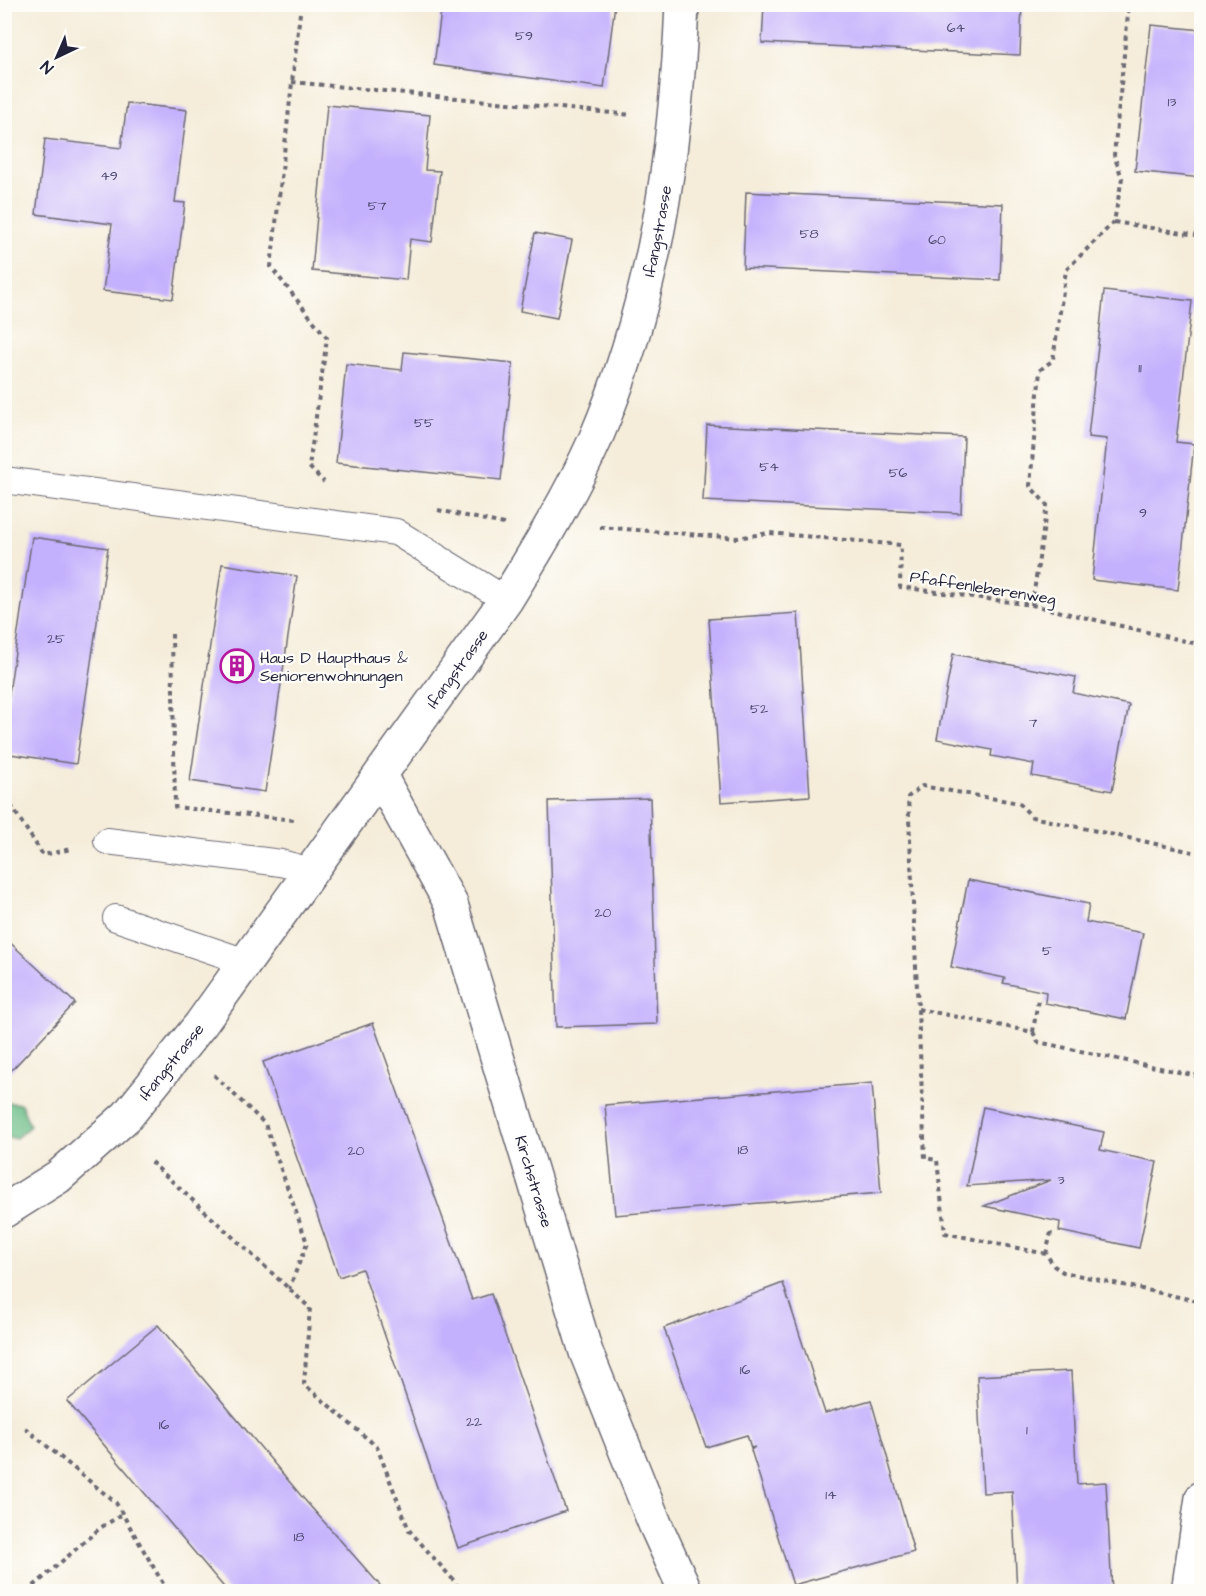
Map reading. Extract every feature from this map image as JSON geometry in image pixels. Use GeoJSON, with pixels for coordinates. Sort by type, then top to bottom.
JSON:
{"type":"FeatureCollection","features":[{"type":"Feature","properties":{"kind":"street","name":"Ifangstrasse"},"geometry":{"type":"LineString","coordinates":[[4,1211],[58,1178],[127,1116],[201,1024],[506,600],[547,534],[594,441],[633,339],[659,231],[679,75],[682,4]]}},
{"type":"Feature","properties":{"kind":"street","name":"Kirchstrasse"},"geometry":{"type":"LineString","coordinates":[[380,776],[451,904],[586,1352],[655,1524],[686,1592]]}},
{"type":"Feature","properties":{"kind":"street"},"geometry":{"type":"LineString","coordinates":[[1188,1592],[1202,1498]]}},
{"type":"Feature","properties":{"kind":"lane"},"geometry":{"type":"LineString","coordinates":[[4,480],[396,532],[506,600]]}},
{"type":"Feature","properties":{"kind":"lane"},"geometry":{"type":"LineString","coordinates":[[107,841],[281,863],[311,871]]}},
{"type":"Feature","properties":{"kind":"lane"},"geometry":{"type":"LineString","coordinates":[[116,918],[246,962]]}},
{"type":"Feature","properties":{"kind":"path"},"geometry":{"type":"LineString","coordinates":[[301,4],[271,267],[327,338],[309,467],[328,487]]}},
{"type":"Feature","properties":{"kind":"path"},"geometry":{"type":"LineString","coordinates":[[1032,605],[1047,505],[1030,486],[1040,370],[1053,360],[1066,270],[1114,222],[1122,178],[1114,155],[1129,4]]}},
{"type":"Feature","properties":{"kind":"path"},"geometry":{"type":"LineString","coordinates":[[292,82],[673,120]]}},
{"type":"Feature","properties":{"kind":"path"},"geometry":{"type":"LineString","coordinates":[[1114,222],[1202,236]]}},
{"type":"Feature","properties":{"kind":"path"},"geometry":{"type":"LineString","coordinates":[[429,508],[547,534]]}},
{"type":"Feature","properties":{"kind":"path","name":"Pfaffenleberenweg"},"geometry":{"type":"LineString","coordinates":[[547,534],[601,527],[737,538],[769,533],[901,545],[900,587],[1032,605],[1202,645]]}},
{"type":"Feature","properties":{"kind":"path"},"geometry":{"type":"LineString","coordinates":[[4,589],[6,568]]}},
{"type":"Feature","properties":{"kind":"path"},"geometry":{"type":"LineString","coordinates":[[172,634],[175,807],[300,820]]}},
{"type":"Feature","properties":{"kind":"path"},"geometry":{"type":"LineString","coordinates":[[1202,854],[1032,818],[1019,802],[922,786],[908,797],[925,1158],[937,1160],[945,1233],[1046,1254],[1054,1266],[1063,1272],[1202,1302]]}},
{"type":"Feature","properties":{"kind":"path"},"geometry":{"type":"LineString","coordinates":[[6,799],[43,855],[107,841]]}},
{"type":"Feature","properties":{"kind":"path"},"geometry":{"type":"LineString","coordinates":[[1038,999],[1033,1032],[1038,1042],[1202,1077]]}},
{"type":"Feature","properties":{"kind":"path"},"geometry":{"type":"LineString","coordinates":[[918,1009],[1033,1032]]}},
{"type":"Feature","properties":{"kind":"path"},"geometry":{"type":"LineString","coordinates":[[214,1075],[265,1124],[307,1243],[289,1289]]}},
{"type":"Feature","properties":{"kind":"path"},"geometry":{"type":"LineString","coordinates":[[151,1162],[310,1308],[304,1384],[377,1447],[409,1530],[456,1583],[460,1592]]}},
{"type":"Feature","properties":{"kind":"path"},"geometry":{"type":"LineString","coordinates":[[1046,1254],[1052,1228]]}},
{"type":"Feature","properties":{"kind":"path"},"geometry":{"type":"LineString","coordinates":[[25,1428],[117,1503],[168,1592]]}},
{"type":"Feature","properties":{"kind":"path"},"geometry":{"type":"LineString","coordinates":[[27,1592],[100,1528],[123,1514]]}},
{"type":"Feature","properties":{"kind":"green space"},"geometry":{"type":"Polygon","coordinates":[[[5,1102],[21,1104],[30,1126],[16,1138],[5,1138],[5,1102]]]}},
{"type":"Feature","properties":{"kind":"building"},"geometry":{"type":"Polygon","coordinates":[[[442,4],[615,4],[604,88],[434,65],[442,4]]]}},
{"type":"Feature","properties":{"kind":"building"},"geometry":{"type":"Polygon","coordinates":[[[764,4],[1022,4],[1020,55],[762,43],[764,4]]]}},
{"type":"Feature","properties":{"kind":"building"},"geometry":{"type":"Polygon","coordinates":[[[1151,25],[1202,30],[1202,178],[1135,171],[1151,25]]]}},
{"type":"Feature","properties":{"kind":"building"},"geometry":{"type":"Polygon","coordinates":[[[127,103],[187,110],[175,202],[185,203],[173,299],[103,291],[112,224],[36,214],[45,139],[121,148],[127,103]]]}},
{"type":"Feature","properties":{"kind":"building"},"geometry":{"type":"Polygon","coordinates":[[[327,105],[430,115],[425,170],[440,171],[432,242],[410,239],[406,280],[312,271],[327,105]]]}},
{"type":"Feature","properties":{"kind":"building"},"geometry":{"type":"Polygon","coordinates":[[[746,192],[1003,204],[1000,280],[743,268],[746,192]]]}},
{"type":"Feature","properties":{"kind":"building"},"geometry":{"type":"Polygon","coordinates":[[[535,233],[572,240],[557,318],[520,311],[535,233]]]}},
{"type":"Feature","properties":{"kind":"building"},"geometry":{"type":"Polygon","coordinates":[[[1104,291],[1192,301],[1176,442],[1194,444],[1178,590],[1092,580],[1107,439],[1088,437],[1104,291]]]}},
{"type":"Feature","properties":{"kind":"building"},"geometry":{"type":"Polygon","coordinates":[[[404,352],[513,363],[501,480],[336,463],[346,364],[402,370],[404,352]]]}},
{"type":"Feature","properties":{"kind":"building"},"geometry":{"type":"Polygon","coordinates":[[[707,425],[964,437],[961,513],[703,501],[707,425]]]}},
{"type":"Feature","properties":{"kind":"building"},"geometry":{"type":"Polygon","coordinates":[[[32,537],[108,548],[76,764],[4,753],[4,727],[32,537]]]}},
{"type":"Feature","properties":{"kind":"building","name":"Haus D Haupthaus & Seniorenwohnungen"},"geometry":{"type":"Polygon","coordinates":[[[222,564],[297,576],[265,792],[190,781],[222,564]]]}},
{"type":"Feature","properties":{"kind":"building"},"geometry":{"type":"Polygon","coordinates":[[[798,613],[810,796],[721,802],[709,619],[798,613]]]}},
{"type":"Feature","properties":{"kind":"building"},"geometry":{"type":"Polygon","coordinates":[[[953,654],[1076,677],[1073,693],[1129,705],[1112,791],[1032,776],[1034,764],[991,756],[992,750],[937,739],[953,654]]]}},
{"type":"Feature","properties":{"kind":"building"},"geometry":{"type":"Polygon","coordinates":[[[650,798],[657,1024],[556,1027],[549,801],[650,798]]]}},
{"type":"Feature","properties":{"kind":"building"},"geometry":{"type":"Polygon","coordinates":[[[968,880],[1089,904],[1086,922],[1143,933],[1126,1019],[1045,1003],[1046,992],[1003,983],[1005,978],[951,967],[968,880]]]}},
{"type":"Feature","properties":{"kind":"building"},"geometry":{"type":"Polygon","coordinates":[[[4,937],[75,1003],[4,1078],[4,937]]]}},
{"type":"Feature","properties":{"kind":"building"},"geometry":{"type":"Polygon","coordinates":[[[373,1023],[472,1300],[491,1294],[566,1511],[458,1548],[362,1269],[339,1277],[263,1062],[373,1023]]]}},
{"type":"Feature","properties":{"kind":"building"},"geometry":{"type":"Polygon","coordinates":[[[872,1083],[881,1193],[615,1215],[605,1105],[872,1083]]]}},
{"type":"Feature","properties":{"kind":"building"},"geometry":{"type":"Polygon","coordinates":[[[983,1107],[1104,1132],[1100,1150],[1157,1162],[1139,1248],[1059,1231],[1060,1222],[984,1206],[1051,1180],[967,1186],[983,1107]]]}},
{"type":"Feature","properties":{"kind":"building"},"geometry":{"type":"Polygon","coordinates":[[[783,1283],[825,1413],[871,1400],[914,1552],[793,1585],[751,1450],[755,1447],[751,1448],[747,1435],[706,1447],[664,1328],[783,1283]]]}},
{"type":"Feature","properties":{"kind":"building"},"geometry":{"type":"Polygon","coordinates":[[[158,1325],[303,1498],[386,1592],[228,1592],[67,1401],[158,1325]]]}},
{"type":"Feature","properties":{"kind":"building"},"geometry":{"type":"Polygon","coordinates":[[[1071,1371],[1077,1484],[1106,1482],[1112,1592],[1017,1592],[1012,1491],[983,1493],[977,1376],[1071,1371]]]}},
{"type":"Feature","properties":{"kind":"place","name":"Haus D Haupthaus & Seniorenwohnungen"},"geometry":{"type":"Point","coordinates":[237,666]}}]}
